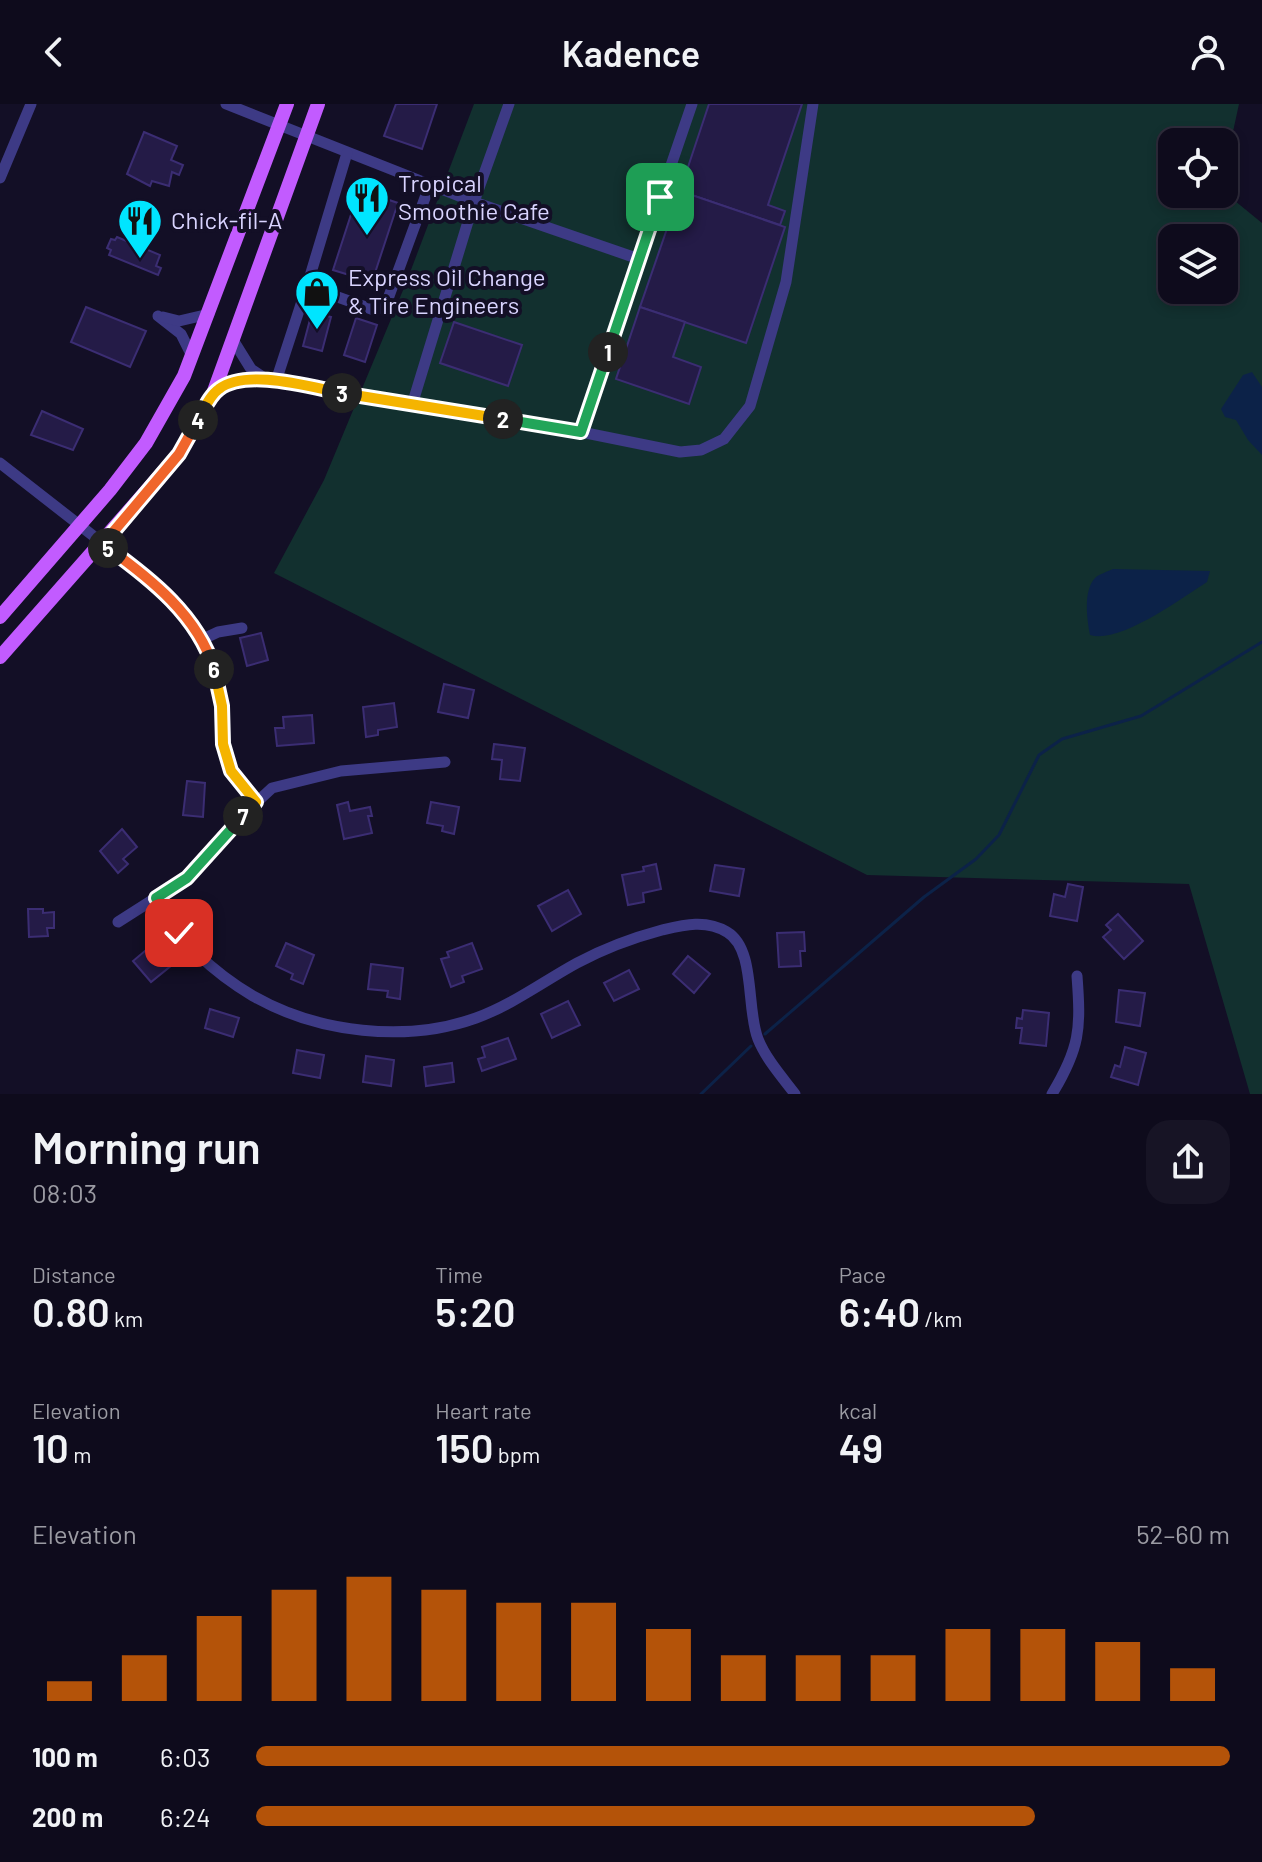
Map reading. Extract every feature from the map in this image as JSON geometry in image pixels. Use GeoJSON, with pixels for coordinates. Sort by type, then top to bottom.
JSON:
{"type":"FeatureCollection","features":[{"type":"Feature","properties":{"kind":"main road"},"geometry":{"type":"LineString","coordinates":[[0,617],[146,443],[184,376],[287,104]]}},
{"type":"Feature","properties":{"kind":"main road"},"geometry":{"type":"LineString","coordinates":[[0,657],[103,544],[179,454],[213,394],[318,104]]}},
{"type":"Feature","properties":{"kind":"street"},"geometry":{"type":"LineString","coordinates":[[0,178],[31,104]]}},
{"type":"Feature","properties":{"kind":"street"},"geometry":{"type":"LineString","coordinates":[[226,104],[474,202],[639,259]]}},
{"type":"Feature","properties":{"kind":"street"},"geometry":{"type":"LineString","coordinates":[[412,405],[474,202],[509,104]]}},
{"type":"Feature","properties":{"kind":"street"},"geometry":{"type":"LineString","coordinates":[[581,432],[692,104]]}},
{"type":"Feature","properties":{"kind":"street"},"geometry":{"type":"LineString","coordinates":[[213,394],[230,383],[271,380],[581,432],[680,452],[701,450],[724,439],[750,406],[786,282],[813,104]]}},
{"type":"Feature","properties":{"kind":"street"},"geometry":{"type":"LineString","coordinates":[[271,380],[307,286],[347,153]]}},
{"type":"Feature","properties":{"kind":"street"},"geometry":{"type":"LineString","coordinates":[[307,286],[374,310],[385,307],[430,184]]}},
{"type":"Feature","properties":{"kind":"street"},"geometry":{"type":"LineString","coordinates":[[192,356],[181,334],[158,316],[179,321],[209,314]]}},
{"type":"Feature","properties":{"kind":"street"},"geometry":{"type":"LineString","coordinates":[[233,340],[251,369],[271,380]]}},
{"type":"Feature","properties":{"kind":"street"},"geometry":{"type":"LineString","coordinates":[[0,463],[170,599],[195,627],[213,665],[222,706],[223,744],[231,771],[256,802]]}},
{"type":"Feature","properties":{"kind":"street"},"geometry":{"type":"LineString","coordinates":[[201,640],[218,632],[242,628]]}},
{"type":"Feature","properties":{"kind":"street"},"geometry":{"type":"LineString","coordinates":[[118,922],[187,878],[272,788],[341,771],[445,762]]}},
{"type":"Feature","properties":{"kind":"street"},"geometry":{"type":"LineString","coordinates":[[156,898],[179,933],[210,965],[237,987],[272,1007],[313,1021],[354,1029],[405,1032],[446,1027],[479,1017],[578,962],[627,940],[688,924],[709,925],[729,932],[740,948],[747,964],[751,1015],[758,1040],[795,1094]]}},
{"type":"Feature","properties":{"kind":"street"},"geometry":{"type":"LineString","coordinates":[[1052,1094],[1074,1055],[1080,1017],[1077,976]]}},
{"type":"Feature","properties":{"kind":"green space"},"geometry":{"type":"Polygon","coordinates":[[[474,104],[1239,104],[1234,128],[1158,128],[1158,208],[1238,208],[1238,203],[1262,223],[1262,1094],[1250,1094],[1189,884],[867,875],[274,573],[324,480],[406,283],[474,104]]]}},
{"type":"Feature","properties":{"kind":"water"},"geometry":{"type":"Polygon","coordinates":[[[1252,372],[1262,387],[1262,455],[1236,420],[1225,417],[1221,409],[1243,375],[1252,372]]]}},
{"type":"Feature","properties":{"kind":"water"},"geometry":{"type":"Polygon","coordinates":[[[1113,569],[1210,571],[1207,582],[1150,618],[1117,633],[1090,635],[1087,598],[1091,584],[1095,578],[1113,569]]]}},
{"type":"Feature","properties":{"kind":"building"},"geometry":{"type":"Polygon","coordinates":[[[396,104],[437,104],[422,149],[384,136],[396,104]]]}},
{"type":"Feature","properties":{"kind":"building"},"geometry":{"type":"Polygon","coordinates":[[[709,104],[802,104],[768,205],[785,211],[780,225],[680,191],[709,104]]]}},
{"type":"Feature","properties":{"kind":"building"},"geometry":{"type":"Polygon","coordinates":[[[144,132],[177,146],[171,160],[183,165],[179,175],[172,172],[169,186],[152,181],[150,186],[127,174],[144,132]]]}},
{"type":"Feature","properties":{"kind":"building"},"geometry":{"type":"Polygon","coordinates":[[[359,190],[398,203],[372,282],[333,270],[359,190]]]}},
{"type":"Feature","properties":{"kind":"building"},"geometry":{"type":"Polygon","coordinates":[[[680,191],[785,227],[746,343],[640,307],[680,191]]]}},
{"type":"Feature","properties":{"kind":"building","name":"Chick-fil-A"},"geometry":{"type":"Polygon","coordinates":[[[117,237],[160,255],[156,266],[161,268],[158,275],[109,255],[111,250],[107,248],[111,239],[117,237]]]}},
{"type":"Feature","properties":{"kind":"building"},"geometry":{"type":"Polygon","coordinates":[[[86,307],[146,331],[130,367],[71,342],[86,307]]]}},
{"type":"Feature","properties":{"kind":"building"},"geometry":{"type":"Polygon","coordinates":[[[640,307],[685,322],[673,357],[701,367],[689,404],[616,379],[640,307]]]}},
{"type":"Feature","properties":{"kind":"building","name":"Express Oil Change & Tire Engineers"},"geometry":{"type":"Polygon","coordinates":[[[312,312],[331,317],[322,351],[303,346],[312,312]]]}},
{"type":"Feature","properties":{"kind":"building"},"geometry":{"type":"Polygon","coordinates":[[[356,318],[377,325],[365,362],[344,355],[356,318]]]}},
{"type":"Feature","properties":{"kind":"building"},"geometry":{"type":"Polygon","coordinates":[[[454,322],[522,345],[508,386],[440,363],[454,322]]]}},
{"type":"Feature","properties":{"kind":"building"},"geometry":{"type":"Polygon","coordinates":[[[42,411],[83,429],[73,450],[31,435],[42,411]]]}},
{"type":"Feature","properties":{"kind":"building"},"geometry":{"type":"Polygon","coordinates":[[[261,633],[268,660],[247,666],[240,638],[261,633]]]}},
{"type":"Feature","properties":{"kind":"building"},"geometry":{"type":"Polygon","coordinates":[[[444,684],[474,690],[468,718],[438,712],[444,684]]]}},
{"type":"Feature","properties":{"kind":"building"},"geometry":{"type":"Polygon","coordinates":[[[394,703],[397,727],[378,730],[378,735],[366,737],[363,707],[394,703]]]}},
{"type":"Feature","properties":{"kind":"building"},"geometry":{"type":"Polygon","coordinates":[[[312,715],[314,743],[277,746],[275,728],[284,728],[283,717],[312,715]]]}},
{"type":"Feature","properties":{"kind":"building"},"geometry":{"type":"Polygon","coordinates":[[[494,744],[525,748],[520,781],[500,779],[502,760],[492,759],[494,744]]]}},
{"type":"Feature","properties":{"kind":"building"},"geometry":{"type":"Polygon","coordinates":[[[187,781],[205,783],[203,817],[183,815],[187,781]]]}},
{"type":"Feature","properties":{"kind":"building"},"geometry":{"type":"Polygon","coordinates":[[[348,802],[350,811],[370,807],[372,816],[368,816],[372,833],[344,839],[337,805],[348,802]]]}},
{"type":"Feature","properties":{"kind":"building"},"geometry":{"type":"Polygon","coordinates":[[[431,802],[459,807],[454,834],[442,831],[443,826],[427,823],[431,802]]]}},
{"type":"Feature","properties":{"kind":"building"},"geometry":{"type":"Polygon","coordinates":[[[122,829],[137,847],[123,859],[128,864],[118,873],[100,851],[122,829]]]}},
{"type":"Feature","properties":{"kind":"building"},"geometry":{"type":"Polygon","coordinates":[[[656,864],[661,889],[643,893],[644,902],[628,905],[622,875],[644,871],[643,867],[656,864]]]}},
{"type":"Feature","properties":{"kind":"building"},"geometry":{"type":"Polygon","coordinates":[[[715,865],[744,869],[739,896],[710,891],[715,865]]]}},
{"type":"Feature","properties":{"kind":"building"},"geometry":{"type":"Polygon","coordinates":[[[1068,884],[1083,887],[1077,921],[1050,916],[1054,894],[1065,897],[1068,884]]]}},
{"type":"Feature","properties":{"kind":"building"},"geometry":{"type":"Polygon","coordinates":[[[568,890],[581,914],[552,931],[538,906],[568,890]]]}},
{"type":"Feature","properties":{"kind":"building"},"geometry":{"type":"Polygon","coordinates":[[[28,909],[54,912],[54,928],[47,928],[48,936],[29,937],[28,909]]]}},
{"type":"Feature","properties":{"kind":"building"},"geometry":{"type":"Polygon","coordinates":[[[1118,914],[1143,941],[1124,959],[1103,937],[1111,930],[1106,925],[1118,914]]]}},
{"type":"Feature","properties":{"kind":"building"},"geometry":{"type":"Polygon","coordinates":[[[804,932],[805,951],[800,951],[801,966],[779,967],[777,933],[804,932]]]}},
{"type":"Feature","properties":{"kind":"building"},"geometry":{"type":"Polygon","coordinates":[[[286,943],[314,955],[303,984],[291,979],[293,974],[276,966],[286,943]]]}},
{"type":"Feature","properties":{"kind":"building"},"geometry":{"type":"Polygon","coordinates":[[[472,943],[482,969],[462,976],[464,982],[451,987],[441,959],[449,957],[447,952],[472,943]]]}},
{"type":"Feature","properties":{"kind":"building"},"geometry":{"type":"Polygon","coordinates":[[[151,946],[172,965],[151,982],[133,961],[151,946]]]}},
{"type":"Feature","properties":{"kind":"building"},"geometry":{"type":"Polygon","coordinates":[[[688,956],[710,974],[694,993],[673,974],[688,956]]]}},
{"type":"Feature","properties":{"kind":"building"},"geometry":{"type":"Polygon","coordinates":[[[371,964],[403,968],[400,999],[387,997],[388,991],[368,989],[371,964]]]}},
{"type":"Feature","properties":{"kind":"building"},"geometry":{"type":"Polygon","coordinates":[[[629,970],[639,989],[614,1001],[604,983],[629,970]]]}},
{"type":"Feature","properties":{"kind":"building"},"geometry":{"type":"Polygon","coordinates":[[[1119,990],[1145,993],[1140,1026],[1116,1022],[1119,990]]]}},
{"type":"Feature","properties":{"kind":"building"},"geometry":{"type":"Polygon","coordinates":[[[568,1001],[580,1025],[552,1038],[541,1014],[568,1001]]]}},
{"type":"Feature","properties":{"kind":"building"},"geometry":{"type":"Polygon","coordinates":[[[210,1009],[239,1018],[233,1037],[205,1028],[210,1009]]]}},
{"type":"Feature","properties":{"kind":"building"},"geometry":{"type":"Polygon","coordinates":[[[1023,1010],[1049,1013],[1046,1046],[1020,1043],[1022,1028],[1016,1028],[1017,1018],[1022,1019],[1023,1010]]]}},
{"type":"Feature","properties":{"kind":"building"},"geometry":{"type":"Polygon","coordinates":[[[508,1038],[516,1059],[482,1071],[478,1059],[485,1057],[482,1047],[508,1038]]]}},
{"type":"Feature","properties":{"kind":"building"},"geometry":{"type":"Polygon","coordinates":[[[1125,1047],[1146,1053],[1138,1085],[1111,1077],[1115,1065],[1120,1067],[1125,1047]]]}},
{"type":"Feature","properties":{"kind":"building"},"geometry":{"type":"Polygon","coordinates":[[[297,1050],[324,1055],[320,1078],[293,1073],[297,1050]]]}},
{"type":"Feature","properties":{"kind":"building"},"geometry":{"type":"Polygon","coordinates":[[[366,1056],[394,1060],[391,1086],[363,1082],[366,1056]]]}},
{"type":"Feature","properties":{"kind":"building"},"geometry":{"type":"Polygon","coordinates":[[[452,1063],[454,1082],[426,1086],[424,1067],[452,1063]]]}},
{"type":"Feature","properties":{"kind":"waterway"},"geometry":{"type":"LineString","coordinates":[[765,1034],[924,897],[976,859],[999,835],[1039,755],[1062,739],[1141,716],[1262,642]]}},
{"type":"Feature","properties":{"kind":"waterway"},"geometry":{"type":"LineString","coordinates":[[701,1094],[751,1046]]}},
{"type":"Feature","properties":{"kind":"place","name":"Tropical Smoothie Cafe"},"geometry":{"type":"Point","coordinates":[367,237]}},
{"type":"Feature","properties":{"kind":"place","name":"Chick-fil-A"},"geometry":{"type":"Point","coordinates":[140,260]}},
{"type":"Feature","properties":{"kind":"place","name":"Express Oil Change & Tire Engineers"},"geometry":{"type":"Point","coordinates":[317,331]}},
{"type":"Feature","properties":{"kind":"route"},"geometry":{"type":"LineString","coordinates":[[179,933],[156,898],[187,878],[256,802],[231,771],[223,744],[222,706],[213,665],[195,627],[170,599],[103,544],[179,454],[213,394],[230,383],[266,379],[581,432],[660,197]]}}]}
